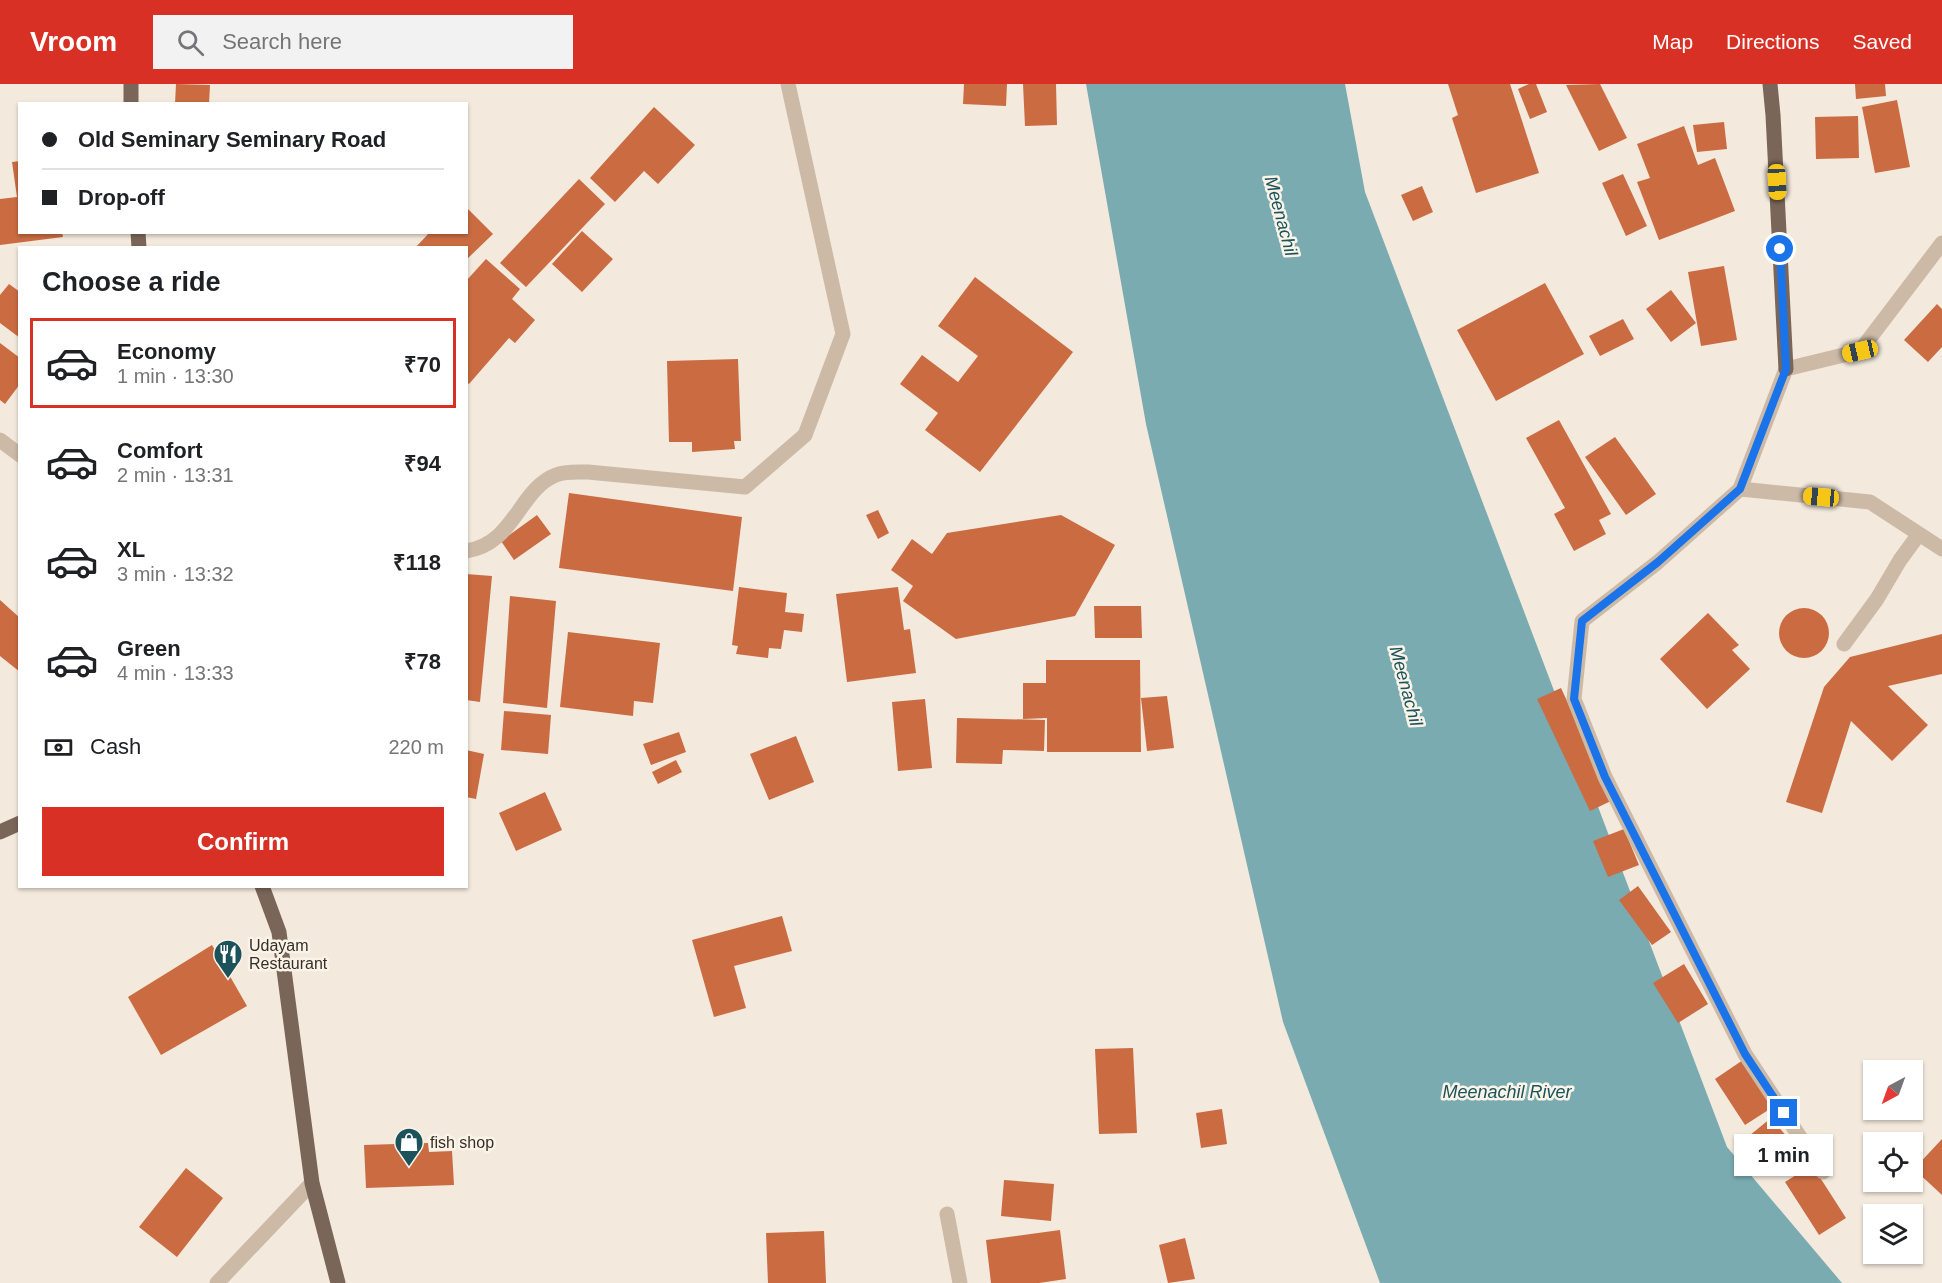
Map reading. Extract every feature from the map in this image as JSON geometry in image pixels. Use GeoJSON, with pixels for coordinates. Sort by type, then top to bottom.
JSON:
{"type":"FeatureCollection","features":[{"type":"Feature","properties":{"kind":"main road"},"geometry":{"type":"LineString","coordinates":[[131,84],[131,102]]}},
{"type":"Feature","properties":{"kind":"main road"},"geometry":{"type":"LineString","coordinates":[[1770,84],[1775,138],[1786,369]]}},
{"type":"Feature","properties":{"kind":"main road"},"geometry":{"type":"LineString","coordinates":[[0,832],[18,824]]}},
{"type":"Feature","properties":{"kind":"main road"},"geometry":{"type":"LineString","coordinates":[[263,888],[279,932],[312,1183],[339,1283]]}},
{"type":"Feature","properties":{"kind":"street"},"geometry":{"type":"LineString","coordinates":[[468,550],[487,545],[499,536],[542,483],[556,474],[588,472],[746,487],[805,435],[843,334],[788,84]]}},
{"type":"Feature","properties":{"kind":"street"},"geometry":{"type":"LineString","coordinates":[[1822,1172],[1745,1054],[1605,777],[1574,699],[1582,621],[1658,562],[1740,489],[1786,369],[1860,351],[1942,243]]}},
{"type":"Feature","properties":{"kind":"street"},"geometry":{"type":"LineString","coordinates":[[0,440],[18,454]]}},
{"type":"Feature","properties":{"kind":"street"},"geometry":{"type":"LineString","coordinates":[[1740,489],[1870,502],[1942,549]]}},
{"type":"Feature","properties":{"kind":"street"},"geometry":{"type":"LineString","coordinates":[[1844,644],[1877,599],[1900,560],[1919,534]]}},
{"type":"Feature","properties":{"kind":"street"},"geometry":{"type":"LineString","coordinates":[[217,1283],[312,1183]]}},
{"type":"Feature","properties":{"kind":"street"},"geometry":{"type":"LineString","coordinates":[[947,1214],[960,1283]]}},
{"type":"Feature","properties":{"kind":"water","name":"Meenachil River"},"geometry":{"type":"Polygon","coordinates":[[[1086,84],[1345,84],[1365,192],[1727,1147],[1842,1283],[1380,1283],[1283,1022],[1146,424],[1086,84]]]}},
{"type":"Feature","properties":{"kind":"building"},"geometry":{"type":"Polygon","coordinates":[[[176,84],[210,85],[209,102],[175,102],[176,84]]]}},
{"type":"Feature","properties":{"kind":"building"},"geometry":{"type":"Polygon","coordinates":[[[964,84],[1007,84],[1006,106],[963,104],[964,84]]]}},
{"type":"Feature","properties":{"kind":"building"},"geometry":{"type":"Polygon","coordinates":[[[1023,84],[1056,84],[1057,125],[1025,126],[1023,84]]]}},
{"type":"Feature","properties":{"kind":"building"},"geometry":{"type":"Polygon","coordinates":[[[1448,84],[1510,84],[1539,173],[1476,193],[1452,118],[1458,115],[1448,84]]]}},
{"type":"Feature","properties":{"kind":"building"},"geometry":{"type":"Polygon","coordinates":[[[1529,84],[1536,84],[1547,112],[1530,119],[1518,89],[1529,84]]]}},
{"type":"Feature","properties":{"kind":"building"},"geometry":{"type":"Polygon","coordinates":[[[1600,84],[1627,138],[1599,151],[1566,85],[1600,84]]]}},
{"type":"Feature","properties":{"kind":"building"},"geometry":{"type":"Polygon","coordinates":[[[1855,84],[1885,84],[1886,96],[1856,99],[1855,84]]]}},
{"type":"Feature","properties":{"kind":"building"},"geometry":{"type":"Polygon","coordinates":[[[1897,100],[1910,167],[1875,173],[1862,107],[1897,100]]]}},
{"type":"Feature","properties":{"kind":"building"},"geometry":{"type":"Polygon","coordinates":[[[654,107],[695,145],[658,184],[644,171],[615,202],[590,178],[654,107]]]}},
{"type":"Feature","properties":{"kind":"building"},"geometry":{"type":"Polygon","coordinates":[[[1858,116],[1859,158],[1816,159],[1815,117],[1858,116]]]}},
{"type":"Feature","properties":{"kind":"building"},"geometry":{"type":"Polygon","coordinates":[[[1724,122],[1727,149],[1697,152],[1693,125],[1724,122]]]}},
{"type":"Feature","properties":{"kind":"building"},"geometry":{"type":"Polygon","coordinates":[[[1684,126],[1698,165],[1715,158],[1735,211],[1659,240],[1637,182],[1650,178],[1637,144],[1684,126]]]}},
{"type":"Feature","properties":{"kind":"building"},"geometry":{"type":"Polygon","coordinates":[[[18,161],[18,234],[62,234],[63,237],[0,245],[0,199],[17,197],[12,162],[18,161]]]}},
{"type":"Feature","properties":{"kind":"building"},"geometry":{"type":"Polygon","coordinates":[[[1623,174],[1647,226],[1626,236],[1602,183],[1623,174]]]}},
{"type":"Feature","properties":{"kind":"building"},"geometry":{"type":"Polygon","coordinates":[[[579,179],[605,204],[526,287],[500,263],[579,179]]]}},
{"type":"Feature","properties":{"kind":"building"},"geometry":{"type":"Polygon","coordinates":[[[1422,186],[1433,212],[1413,221],[1401,195],[1422,186]]]}},
{"type":"Feature","properties":{"kind":"building"},"geometry":{"type":"Polygon","coordinates":[[[468,209],[493,234],[468,258],[468,246],[417,246],[428,234],[468,234],[468,209]]]}},
{"type":"Feature","properties":{"kind":"building"},"geometry":{"type":"Polygon","coordinates":[[[582,231],[613,259],[582,292],[552,264],[582,231]]]}},
{"type":"Feature","properties":{"kind":"building"},"geometry":{"type":"Polygon","coordinates":[[[486,259],[520,289],[512,299],[535,320],[515,343],[509,338],[469,384],[468,383],[468,279],[486,259]]]}},
{"type":"Feature","properties":{"kind":"building"},"geometry":{"type":"Polygon","coordinates":[[[1724,266],[1737,340],[1701,346],[1688,272],[1724,266]]]}},
{"type":"Feature","properties":{"kind":"building"},"geometry":{"type":"Polygon","coordinates":[[[975,277],[1073,352],[980,472],[925,430],[938,413],[900,384],[922,355],[958,382],[978,356],[938,326],[975,277]]]}},
{"type":"Feature","properties":{"kind":"building"},"geometry":{"type":"Polygon","coordinates":[[[1545,283],[1584,354],[1496,401],[1457,330],[1545,283]]]}},
{"type":"Feature","properties":{"kind":"building"},"geometry":{"type":"Polygon","coordinates":[[[9,284],[18,291],[18,336],[0,323],[0,295],[9,284]]]}},
{"type":"Feature","properties":{"kind":"building"},"geometry":{"type":"Polygon","coordinates":[[[1671,290],[1696,323],[1671,342],[1646,309],[1671,290]]]}},
{"type":"Feature","properties":{"kind":"building"},"geometry":{"type":"Polygon","coordinates":[[[1937,304],[1942,309],[1942,347],[1928,362],[1904,340],[1937,304]]]}},
{"type":"Feature","properties":{"kind":"building"},"geometry":{"type":"Polygon","coordinates":[[[1623,319],[1634,339],[1600,356],[1589,336],[1623,319]]]}},
{"type":"Feature","properties":{"kind":"building"},"geometry":{"type":"Polygon","coordinates":[[[0,343],[18,356],[18,387],[5,404],[0,400],[0,343]]]}},
{"type":"Feature","properties":{"kind":"building"},"geometry":{"type":"Polygon","coordinates":[[[738,359],[741,441],[734,441],[735,449],[692,452],[692,442],[669,442],[667,361],[738,359]]]}},
{"type":"Feature","properties":{"kind":"building"},"geometry":{"type":"Polygon","coordinates":[[[1559,420],[1611,514],[1599,520],[1606,534],[1574,551],[1554,514],[1565,508],[1526,438],[1559,420]]]}},
{"type":"Feature","properties":{"kind":"building"},"geometry":{"type":"Polygon","coordinates":[[[1615,437],[1656,494],[1626,515],[1585,457],[1615,437]]]}},
{"type":"Feature","properties":{"kind":"building"},"geometry":{"type":"Polygon","coordinates":[[[569,493],[742,517],[733,591],[559,568],[569,493]]]}},
{"type":"Feature","properties":{"kind":"building"},"geometry":{"type":"Polygon","coordinates":[[[878,510],[889,533],[878,539],[866,515],[878,510]]]}},
{"type":"Feature","properties":{"kind":"building"},"geometry":{"type":"Polygon","coordinates":[[[537,515],[551,534],[514,560],[501,541],[537,515]]]}},
{"type":"Feature","properties":{"kind":"building"},"geometry":{"type":"Polygon","coordinates":[[[1061,515],[1115,545],[1075,616],[956,639],[903,601],[913,586],[891,570],[912,539],[932,554],[947,533],[1061,515]]]}},
{"type":"Feature","properties":{"kind":"building"},"geometry":{"type":"Polygon","coordinates":[[[468,574],[492,576],[480,702],[468,700],[468,574]]]}},
{"type":"Feature","properties":{"kind":"building"},"geometry":{"type":"Polygon","coordinates":[[[739,587],[787,593],[785,612],[804,614],[802,632],[784,630],[781,649],[769,648],[768,658],[736,654],[738,646],[732,645],[739,587]]]}},
{"type":"Feature","properties":{"kind":"building"},"geometry":{"type":"Polygon","coordinates":[[[898,587],[904,630],[910,629],[916,673],[847,682],[836,594],[898,587]]]}},
{"type":"Feature","properties":{"kind":"building"},"geometry":{"type":"Polygon","coordinates":[[[510,596],[556,601],[547,708],[503,703],[510,596]]]}},
{"type":"Feature","properties":{"kind":"building"},"geometry":{"type":"Polygon","coordinates":[[[0,600],[18,616],[18,670],[0,656],[0,600]]]}},
{"type":"Feature","properties":{"kind":"building"},"geometry":{"type":"Polygon","coordinates":[[[1094,606],[1141,606],[1142,638],[1095,638],[1094,606]]]}},
{"type":"Feature","properties":{"kind":"building"},"geometry":{"type":"Polygon","coordinates":[[[1799,608],[1809,608],[1822,615],[1829,628],[1829,638],[1822,651],[1809,658],[1799,658],[1790,654],[1783,647],[1779,638],[1779,628],[1783,619],[1790,612],[1799,608]]]}},
{"type":"Feature","properties":{"kind":"building"},"geometry":{"type":"Polygon","coordinates":[[[1708,613],[1739,645],[1732,650],[1750,669],[1707,709],[1660,659],[1708,613]]]}},
{"type":"Feature","properties":{"kind":"building"},"geometry":{"type":"Polygon","coordinates":[[[568,632],[660,643],[653,703],[634,701],[633,716],[560,707],[568,632]]]}},
{"type":"Feature","properties":{"kind":"building"},"geometry":{"type":"Polygon","coordinates":[[[1942,634],[1942,674],[1888,686],[1928,725],[1892,761],[1851,721],[1822,813],[1786,802],[1824,687],[1850,657],[1942,634]]]}},
{"type":"Feature","properties":{"kind":"building"},"geometry":{"type":"Polygon","coordinates":[[[1046,660],[1140,660],[1141,752],[1047,752],[1047,718],[1023,719],[1023,683],[1046,683],[1046,660]]]}},
{"type":"Feature","properties":{"kind":"building"},"geometry":{"type":"Polygon","coordinates":[[[1561,688],[1613,800],[1590,811],[1537,699],[1561,688]]]}},
{"type":"Feature","properties":{"kind":"building"},"geometry":{"type":"Polygon","coordinates":[[[1167,696],[1174,748],[1147,751],[1141,698],[1167,696]]]}},
{"type":"Feature","properties":{"kind":"building"},"geometry":{"type":"Polygon","coordinates":[[[925,699],[932,768],[898,771],[892,702],[925,699]]]}},
{"type":"Feature","properties":{"kind":"building"},"geometry":{"type":"Polygon","coordinates":[[[504,711],[551,715],[548,754],[501,750],[504,711]]]}},
{"type":"Feature","properties":{"kind":"building"},"geometry":{"type":"Polygon","coordinates":[[[957,718],[1045,720],[1044,751],[1003,750],[1002,764],[956,763],[957,718]]]}},
{"type":"Feature","properties":{"kind":"building"},"geometry":{"type":"Polygon","coordinates":[[[679,732],[686,752],[651,765],[643,744],[679,732]]]}},
{"type":"Feature","properties":{"kind":"building"},"geometry":{"type":"Polygon","coordinates":[[[796,736],[814,782],[769,800],[750,754],[796,736]]]}},
{"type":"Feature","properties":{"kind":"building"},"geometry":{"type":"Polygon","coordinates":[[[468,750],[484,754],[476,799],[468,797],[468,750]]]}},
{"type":"Feature","properties":{"kind":"building"},"geometry":{"type":"Polygon","coordinates":[[[676,760],[682,772],[658,784],[652,772],[676,760]]]}},
{"type":"Feature","properties":{"kind":"building"},"geometry":{"type":"Polygon","coordinates":[[[545,792],[562,830],[516,851],[499,813],[545,792]]]}},
{"type":"Feature","properties":{"kind":"building"},"geometry":{"type":"Polygon","coordinates":[[[1624,829],[1639,865],[1608,877],[1593,841],[1624,829]]]}},
{"type":"Feature","properties":{"kind":"building"},"geometry":{"type":"Polygon","coordinates":[[[1638,886],[1671,932],[1652,945],[1619,900],[1638,886]]]}},
{"type":"Feature","properties":{"kind":"building"},"geometry":{"type":"Polygon","coordinates":[[[782,916],[792,951],[734,966],[746,1008],[714,1017],[692,940],[782,916]]]}},
{"type":"Feature","properties":{"kind":"building"},"geometry":{"type":"Polygon","coordinates":[[[212,945],[247,1006],[161,1055],[128,997],[212,945]]]}},
{"type":"Feature","properties":{"kind":"building"},"geometry":{"type":"Polygon","coordinates":[[[1684,964],[1708,1004],[1678,1023],[1653,983],[1684,964]]]}},
{"type":"Feature","properties":{"kind":"building"},"geometry":{"type":"Polygon","coordinates":[[[1133,1048],[1137,1133],[1099,1134],[1095,1049],[1133,1048]]]}},
{"type":"Feature","properties":{"kind":"building"},"geometry":{"type":"Polygon","coordinates":[[[1743,1060],[1773,1107],[1745,1125],[1715,1079],[1743,1060]]]}},
{"type":"Feature","properties":{"kind":"building"},"geometry":{"type":"Polygon","coordinates":[[[1222,1109],[1227,1144],[1201,1148],[1196,1113],[1222,1109]]]}},
{"type":"Feature","properties":{"kind":"building"},"geometry":{"type":"Polygon","coordinates":[[[1771,1118],[1799,1151],[1772,1174],[1744,1140],[1771,1118]]]}},
{"type":"Feature","properties":{"kind":"building"},"geometry":{"type":"Polygon","coordinates":[[[1942,1139],[1942,1195],[1923,1177],[1923,1159],[1942,1139]]]}},
{"type":"Feature","properties":{"kind":"building","name":"fish shop"},"geometry":{"type":"Polygon","coordinates":[[[428,1143],[429,1152],[452,1151],[454,1185],[366,1188],[364,1145],[428,1143]]]}},
{"type":"Feature","properties":{"kind":"building"},"geometry":{"type":"Polygon","coordinates":[[[1812,1165],[1846,1218],[1819,1235],[1785,1182],[1812,1165]]]}},
{"type":"Feature","properties":{"kind":"building"},"geometry":{"type":"Polygon","coordinates":[[[186,1168],[223,1198],[177,1257],[139,1227],[186,1168]]]}},
{"type":"Feature","properties":{"kind":"building"},"geometry":{"type":"Polygon","coordinates":[[[1004,1180],[1054,1184],[1051,1221],[1001,1216],[1004,1180]]]}},
{"type":"Feature","properties":{"kind":"building"},"geometry":{"type":"Polygon","coordinates":[[[1060,1230],[1066,1279],[1039,1283],[991,1283],[986,1240],[1060,1230]]]}},
{"type":"Feature","properties":{"kind":"building"},"geometry":{"type":"Polygon","coordinates":[[[824,1231],[826,1283],[768,1283],[766,1233],[824,1231]]]}},
{"type":"Feature","properties":{"kind":"building"},"geometry":{"type":"Polygon","coordinates":[[[1185,1238],[1195,1279],[1168,1283],[1159,1245],[1185,1238]]]}},
{"type":"Feature","properties":{"kind":"place","name":"Udayam Restaurant"},"geometry":{"type":"Point","coordinates":[228,980]}},
{"type":"Feature","properties":{"kind":"place","name":"fish shop"},"geometry":{"type":"Point","coordinates":[409,1168]}},
{"type":"Feature","properties":{"kind":"route"},"geometry":{"type":"LineString","coordinates":[[1780,249],[1786,369],[1740,489],[1658,562],[1582,621],[1574,699],[1605,777],[1745,1054],[1784,1113]]}},
{"type":"Feature","properties":{"kind":"water label","name":"Meenachil"},"geometry":{"type":"Point","coordinates":[1281,216]}},
{"type":"Feature","properties":{"kind":"water label","name":"Meenachil"},"geometry":{"type":"Point","coordinates":[1406,686]}}]}
